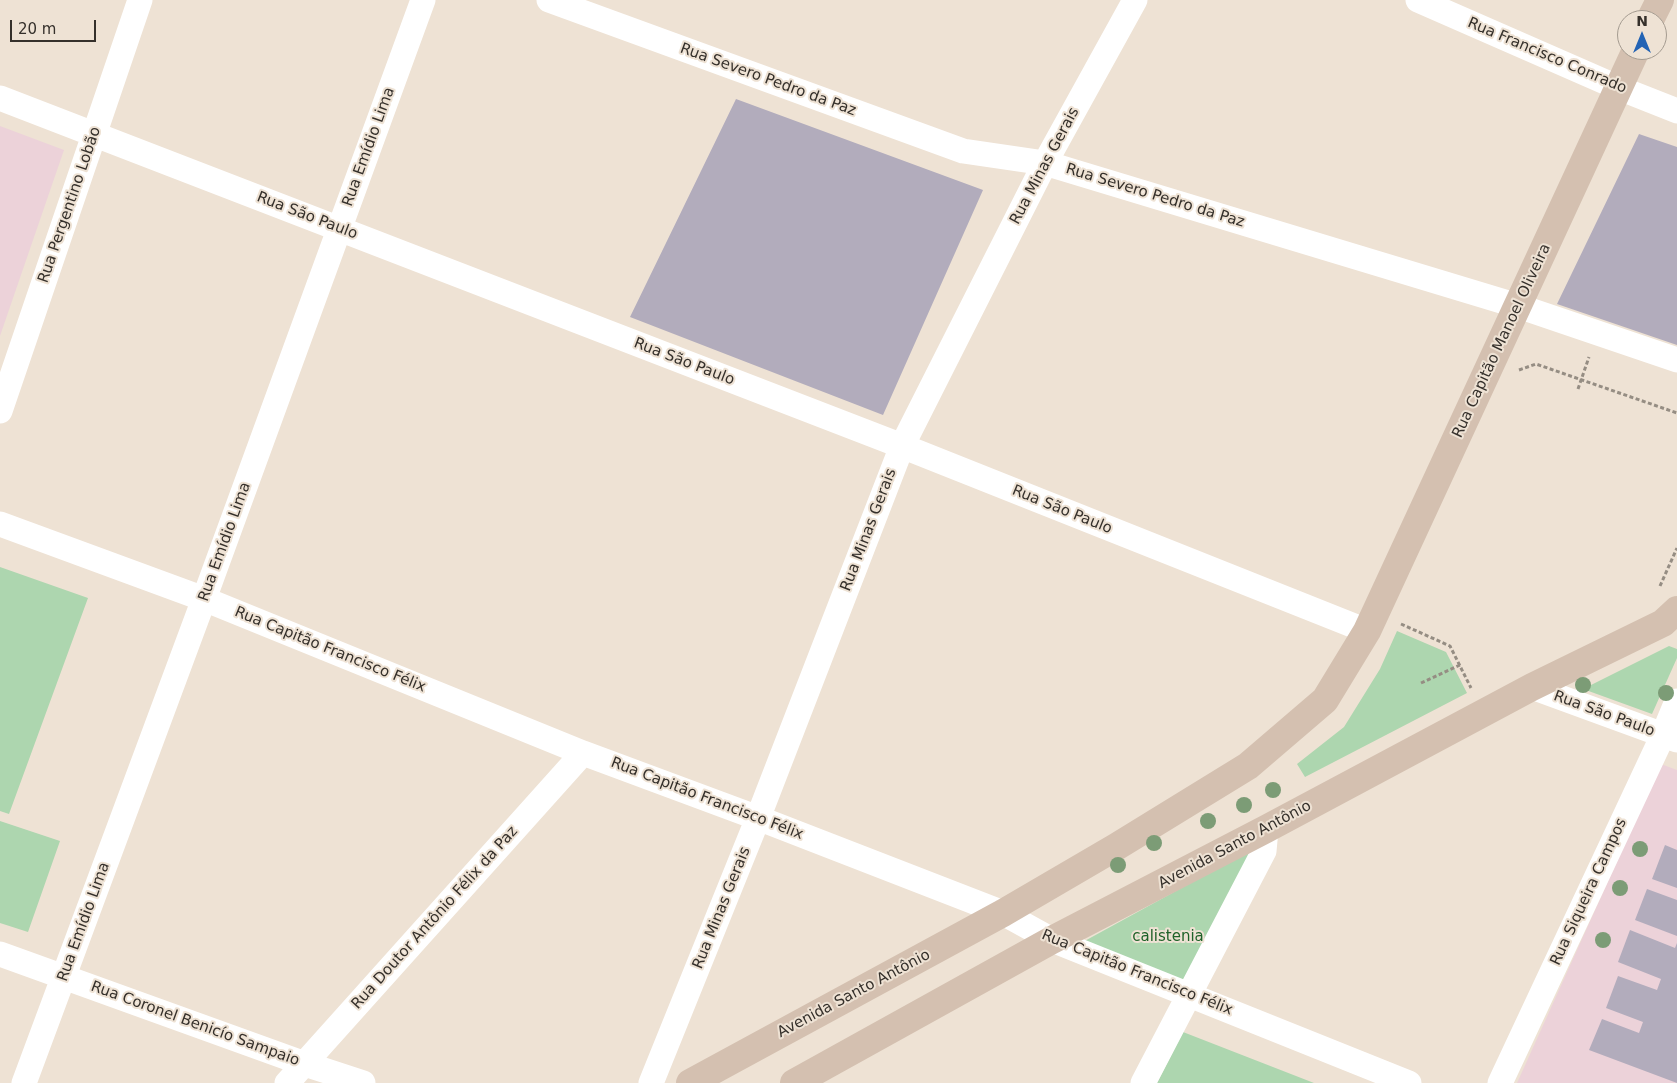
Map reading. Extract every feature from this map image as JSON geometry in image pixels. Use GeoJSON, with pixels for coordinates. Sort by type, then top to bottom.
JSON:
{"type":"FeatureCollection","features":[{"type":"Feature","properties":{"kind":"main road","name":"Rua Capitão Manoel Oliveira"},"geometry":{"type":"LineString","coordinates":[[1367,631],[1632,60]]}},
{"type":"Feature","properties":{"kind":"main road","name":"Avenida Santo Antônio"},"geometry":{"type":"LineString","coordinates":[[794,1083],[1052,940],[1532,688],[1663,623],[1677,610]]}},
{"type":"Feature","properties":{"kind":"main road","name":"Avenida Santo Antônio"},"geometry":{"type":"LineString","coordinates":[[690,1083],[1003,913],[1248,766],[1325,700],[1367,631]]}},
{"type":"Feature","properties":{"kind":"street","name":"Rua Pergentino Lobão"},"geometry":{"type":"LineString","coordinates":[[0,411],[140,0]]}},
{"type":"Feature","properties":{"kind":"street","name":"Rua Emídio Lima"},"geometry":{"type":"LineString","coordinates":[[24,1083],[204,599],[423,0]]}},
{"type":"Feature","properties":{"kind":"street","name":"Rua Severo Pedro da Paz"},"geometry":{"type":"LineString","coordinates":[[549,0],[963,151],[1045,163],[1518,306],[1677,360]]}},
{"type":"Feature","properties":{"kind":"street","name":"Rua Minas Gerais"},"geometry":{"type":"LineString","coordinates":[[651,1083],[758,818],[902,446],[1045,163],[1135,0]]}},
{"type":"Feature","properties":{"kind":"street","name":"Rua Francisco Conrado"},"geometry":{"type":"LineString","coordinates":[[1418,0],[1619,88],[1677,111]]}},
{"type":"Feature","properties":{"kind":"street","name":"Rua São Paulo"},"geometry":{"type":"LineString","coordinates":[[0,98],[902,446],[1367,631]]}},
{"type":"Feature","properties":{"kind":"street","name":"Rua Capitão Francisco Félix"},"geometry":{"type":"LineString","coordinates":[[0,524],[204,599],[583,753],[758,818],[1003,913],[1052,940],[1409,1083]]}},
{"type":"Feature","properties":{"kind":"street","name":"Rua São Paulo"},"geometry":{"type":"LineString","coordinates":[[1532,688],[1670,738]]}},
{"type":"Feature","properties":{"kind":"street","name":"Rua Siqueira Campos"},"geometry":{"type":"LineString","coordinates":[[1500,1083],[1670,738],[1677,701]]}},
{"type":"Feature","properties":{"kind":"street","name":"Rua Doutor Antônio Félix da Paz"},"geometry":{"type":"LineString","coordinates":[[287,1083],[583,753]]}},
{"type":"Feature","properties":{"kind":"street"},"geometry":{"type":"LineString","coordinates":[[1143,1083],[1264,851],[1266,829]]}},
{"type":"Feature","properties":{"kind":"street","name":"Rua Coronel Benicío Sampaio"},"geometry":{"type":"LineString","coordinates":[[0,954],[305,1064],[363,1083]]}},
{"type":"Feature","properties":{"kind":"path"},"geometry":{"type":"LineString","coordinates":[[1578,389],[1597,333]]}},
{"type":"Feature","properties":{"kind":"path"},"geometry":{"type":"LineString","coordinates":[[1483,381],[1536,364],[1677,413]]}},
{"type":"Feature","properties":{"kind":"path"},"geometry":{"type":"LineString","coordinates":[[1393,620],[1450,646],[1474,693]]}},
{"type":"Feature","properties":{"kind":"path"},"geometry":{"type":"LineString","coordinates":[[1421,683],[1460,665]]}},
{"type":"Feature","properties":{"kind":"shaded area"},"geometry":{"type":"Polygon","coordinates":[[[0,126],[64,150],[0,336],[0,126]]]}},
{"type":"Feature","properties":{"kind":"shaded area"},"geometry":{"type":"Polygon","coordinates":[[[1661,764],[1677,770],[1677,1083],[1517,1083],[1661,764]]]}},
{"type":"Feature","properties":{"kind":"green space"},"geometry":{"type":"Polygon","coordinates":[[[0,567],[88,598],[9,814],[0,811],[0,567]]]}},
{"type":"Feature","properties":{"kind":"green space"},"geometry":{"type":"Polygon","coordinates":[[[1397,631],[1446,652],[1467,693],[1305,777],[1297,764],[1344,727],[1380,669],[1397,631]]]}},
{"type":"Feature","properties":{"kind":"green space"},"geometry":{"type":"Polygon","coordinates":[[[1669,646],[1677,649],[1677,658],[1652,714],[1583,689],[1669,646]]]}},
{"type":"Feature","properties":{"kind":"green space"},"geometry":{"type":"Polygon","coordinates":[[[0,821],[60,841],[28,932],[0,923],[0,821]]]}},
{"type":"Feature","properties":{"kind":"green space","name":"calistenia"},"geometry":{"type":"Polygon","coordinates":[[[1258,846],[1185,981],[1081,943],[1258,846]]]}},
{"type":"Feature","properties":{"kind":"green space"},"geometry":{"type":"Polygon","coordinates":[[[1183,1032],[1314,1083],[1157,1083],[1183,1032]]]}},
{"type":"Feature","properties":{"kind":"building"},"geometry":{"type":"Polygon","coordinates":[[[736,99],[983,190],[883,415],[630,317],[736,99]]]}},
{"type":"Feature","properties":{"kind":"building"},"geometry":{"type":"Polygon","coordinates":[[[1639,134],[1677,147],[1677,345],[1557,304],[1639,134]]]}},
{"type":"Feature","properties":{"kind":"building"},"geometry":{"type":"Polygon","coordinates":[[[1665,845],[1677,850],[1677,888],[1652,879],[1665,845]]]}},
{"type":"Feature","properties":{"kind":"building"},"geometry":{"type":"Polygon","coordinates":[[[1647,889],[1677,900],[1677,936],[1635,920],[1647,889]]]}},
{"type":"Feature","properties":{"kind":"building"},"geometry":{"type":"Polygon","coordinates":[[[1630,930],[1675,948],[1677,943],[1677,1083],[1589,1050],[1602,1019],[1639,1033],[1643,1022],[1606,1008],[1618,976],[1657,990],[1661,979],[1618,962],[1630,930]]]}}]}
